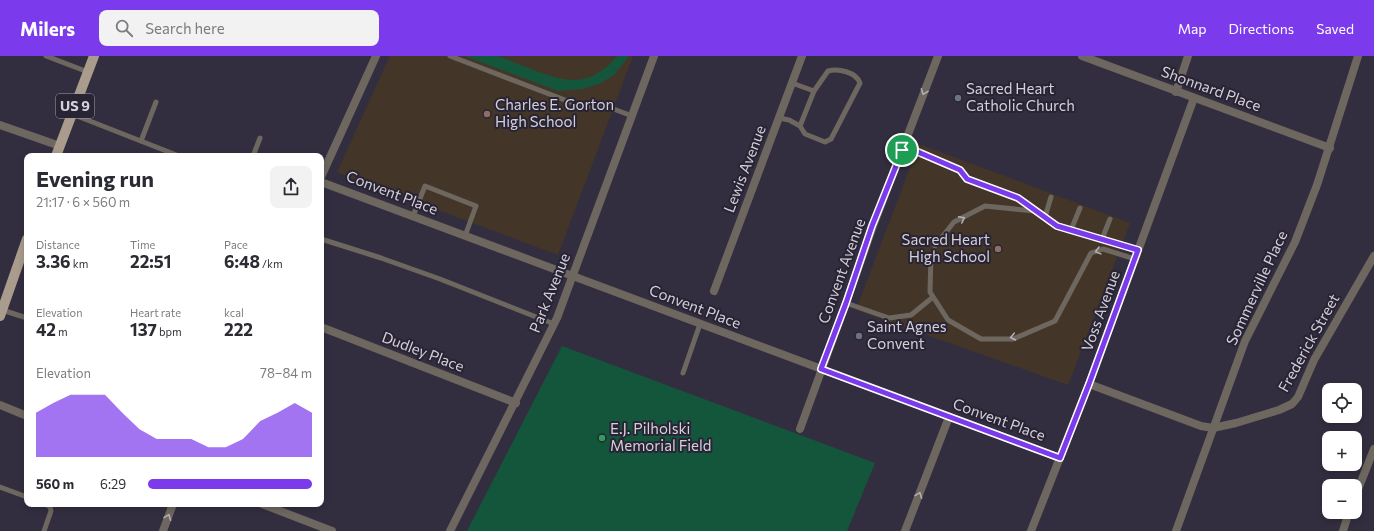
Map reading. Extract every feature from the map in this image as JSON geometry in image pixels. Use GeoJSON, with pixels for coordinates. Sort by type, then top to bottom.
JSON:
{"type":"FeatureCollection","features":[{"type":"Feature","properties":{"kind":"main road","name":"US 9"},"geometry":{"type":"LineString","coordinates":[[57,153],[94,56]]}},
{"type":"Feature","properties":{"kind":"main road"},"geometry":{"type":"LineString","coordinates":[[1,313],[24,248]]}},
{"type":"Feature","properties":{"kind":"street"},"geometry":{"type":"LineString","coordinates":[[324,170],[376,56]]}},
{"type":"Feature","properties":{"kind":"street","name":"Park Avenue"},"geometry":{"type":"LineString","coordinates":[[450,531],[516,403],[554,324],[654,56]]}},
{"type":"Feature","properties":{"kind":"street","name":"Lewis Avenue"},"geometry":{"type":"LineString","coordinates":[[714,291],[802,56]]}},
{"type":"Feature","properties":{"kind":"street","name":"Convent Avenue"},"geometry":{"type":"LineString","coordinates":[[800,429],[846,303],[872,226],[938,56]]}},
{"type":"Feature","properties":{"kind":"street","name":"Shonnard Place"},"geometry":{"type":"LineString","coordinates":[[1082,56],[1330,148]]}},
{"type":"Feature","properties":{"kind":"street"},"geometry":{"type":"LineString","coordinates":[[1176,92],[1188,56]]}},
{"type":"Feature","properties":{"kind":"street","name":"Sommerville Place"},"geometry":{"type":"LineString","coordinates":[[1176,531],[1245,341],[1295,242],[1330,148],[1358,56]]}},
{"type":"Feature","properties":{"kind":"street","name":"Voss Avenue"},"geometry":{"type":"LineString","coordinates":[[1031,531],[1089,384],[1194,98]]}},
{"type":"Feature","properties":{"kind":"street"},"geometry":{"type":"LineString","coordinates":[[0,125],[60,146]]}},
{"type":"Feature","properties":{"kind":"street","name":"Convent Place"},"geometry":{"type":"LineString","coordinates":[[324,183],[1060,458]]}},
{"type":"Feature","properties":{"kind":"street","name":"Frederick Street"},"geometry":{"type":"LineString","coordinates":[[1089,384],[1201,426],[1213,428],[1236,423],[1279,410],[1292,404],[1298,397],[1314,360],[1374,256]]}},
{"type":"Feature","properties":{"kind":"street","name":"Dudley Place"},"geometry":{"type":"LineString","coordinates":[[324,328],[516,403]]}},
{"type":"Feature","properties":{"kind":"street"},"geometry":{"type":"LineString","coordinates":[[0,405],[24,415]]}},
{"type":"Feature","properties":{"kind":"street"},"geometry":{"type":"LineString","coordinates":[[905,531],[949,417]]}},
{"type":"Feature","properties":{"kind":"street"},"geometry":{"type":"LineString","coordinates":[[1362,479],[1374,449]]}},
{"type":"Feature","properties":{"kind":"street"},"geometry":{"type":"LineString","coordinates":[[163,531],[172,507]]}},
{"type":"Feature","properties":{"kind":"street"},"geometry":{"type":"LineString","coordinates":[[270,507],[332,531]]}},
{"type":"Feature","properties":{"kind":"street"},"geometry":{"type":"LineString","coordinates":[[1342,531],[1346,519]]}},
{"type":"Feature","properties":{"kind":"lane"},"geometry":{"type":"LineString","coordinates":[[46,56],[88,72]]}},
{"type":"Feature","properties":{"kind":"lane"},"geometry":{"type":"LineString","coordinates":[[450,56],[578,105],[611,108],[632,116]]}},
{"type":"Feature","properties":{"kind":"lane"},"geometry":{"type":"LineString","coordinates":[[779,118],[789,120],[800,126],[805,134],[825,142],[832,139],[860,83],[858,79],[849,72],[828,71],[814,91],[800,126]]}},
{"type":"Feature","properties":{"kind":"lane"},"geometry":{"type":"LineString","coordinates":[[792,84],[814,91]]}},
{"type":"Feature","properties":{"kind":"lane"},"geometry":{"type":"LineString","coordinates":[[141,141],[156,102]]}},
{"type":"Feature","properties":{"kind":"lane"},"geometry":{"type":"LineString","coordinates":[[72,114],[171,153]]}},
{"type":"Feature","properties":{"kind":"lane"},"geometry":{"type":"LineString","coordinates":[[254,153],[260,138]]}},
{"type":"Feature","properties":{"kind":"lane"},"geometry":{"type":"LineString","coordinates":[[904,146],[960,170],[967,179],[1018,198],[1057,226],[1138,250]]}},
{"type":"Feature","properties":{"kind":"lane"},"geometry":{"type":"LineString","coordinates":[[414,216],[425,186],[476,206],[465,236]]}},
{"type":"Feature","properties":{"kind":"lane"},"geometry":{"type":"LineString","coordinates":[[1045,218],[1051,197]]}},
{"type":"Feature","properties":{"kind":"lane"},"geometry":{"type":"LineString","coordinates":[[934,246],[954,222],[985,206],[1036,212]]}},
{"type":"Feature","properties":{"kind":"lane"},"geometry":{"type":"LineString","coordinates":[[1071,230],[1080,208]]}},
{"type":"Feature","properties":{"kind":"lane"},"geometry":{"type":"LineString","coordinates":[[1102,239],[1110,219]]}},
{"type":"Feature","properties":{"kind":"lane"},"geometry":{"type":"LineString","coordinates":[[324,240],[440,279],[554,324]]}},
{"type":"Feature","properties":{"kind":"lane"},"geometry":{"type":"LineString","coordinates":[[931,255],[930,292],[948,320],[981,339],[1013,339],[1055,321],[1091,253],[1103,249],[1135,259]]}},
{"type":"Feature","properties":{"kind":"lane"},"geometry":{"type":"LineString","coordinates":[[846,303],[889,318],[911,315],[933,297]]}},
{"type":"Feature","properties":{"kind":"lane"},"geometry":{"type":"LineString","coordinates":[[1,313],[24,317]]}},
{"type":"Feature","properties":{"kind":"lane"},"geometry":{"type":"LineString","coordinates":[[683,373],[700,324]]}},
{"type":"Feature","properties":{"kind":"lane"},"geometry":{"type":"LineString","coordinates":[[0,487],[24,496]]}},
{"type":"Feature","properties":{"kind":"lane"},"geometry":{"type":"LineString","coordinates":[[44,531],[50,507]]}},
{"type":"Feature","properties":{"kind":"shaded area","name":"Charles E. Gorton High School"},"geometry":{"type":"Polygon","coordinates":[[[390,56],[633,56],[558,255],[337,172],[390,56]]]}},
{"type":"Feature","properties":{"kind":"shaded area"},"geometry":{"type":"Polygon","coordinates":[[[919,144],[1130,223],[1068,385],[856,310],[919,144]]]}},
{"type":"Feature","properties":{"kind":"green space"},"geometry":{"type":"Polygon","coordinates":[[[465,56],[498,56],[542,73],[568,80],[593,76],[605,68],[617,56],[629,56],[614,75],[599,84],[582,89],[558,91],[465,56]]]}},
{"type":"Feature","properties":{"kind":"green space"},"geometry":{"type":"Polygon","coordinates":[[[562,346],[875,463],[847,531],[467,531],[562,346]]]}},
{"type":"Feature","properties":{"kind":"place","name":"Sacred Heart Catholic Church"},"geometry":{"type":"Point","coordinates":[958,98]}},
{"type":"Feature","properties":{"kind":"place","name":"Charles E. Gorton High School"},"geometry":{"type":"Point","coordinates":[487,114]}},
{"type":"Feature","properties":{"kind":"place","name":"Sacred Heart High School"},"geometry":{"type":"Point","coordinates":[998,249]}},
{"type":"Feature","properties":{"kind":"place","name":"Saint Agnes Convent"},"geometry":{"type":"Point","coordinates":[859,336]}},
{"type":"Feature","properties":{"kind":"place","name":"E.J. Pilholski Memorial Field"},"geometry":{"type":"Point","coordinates":[602,438]}},
{"type":"Feature","properties":{"kind":"route"},"geometry":{"type":"LineString","coordinates":[[904,146],[960,170],[967,179],[1018,198],[1057,226],[1138,250],[1060,458],[821,369],[846,303],[872,226],[902,150],[904,146]]}}]}
